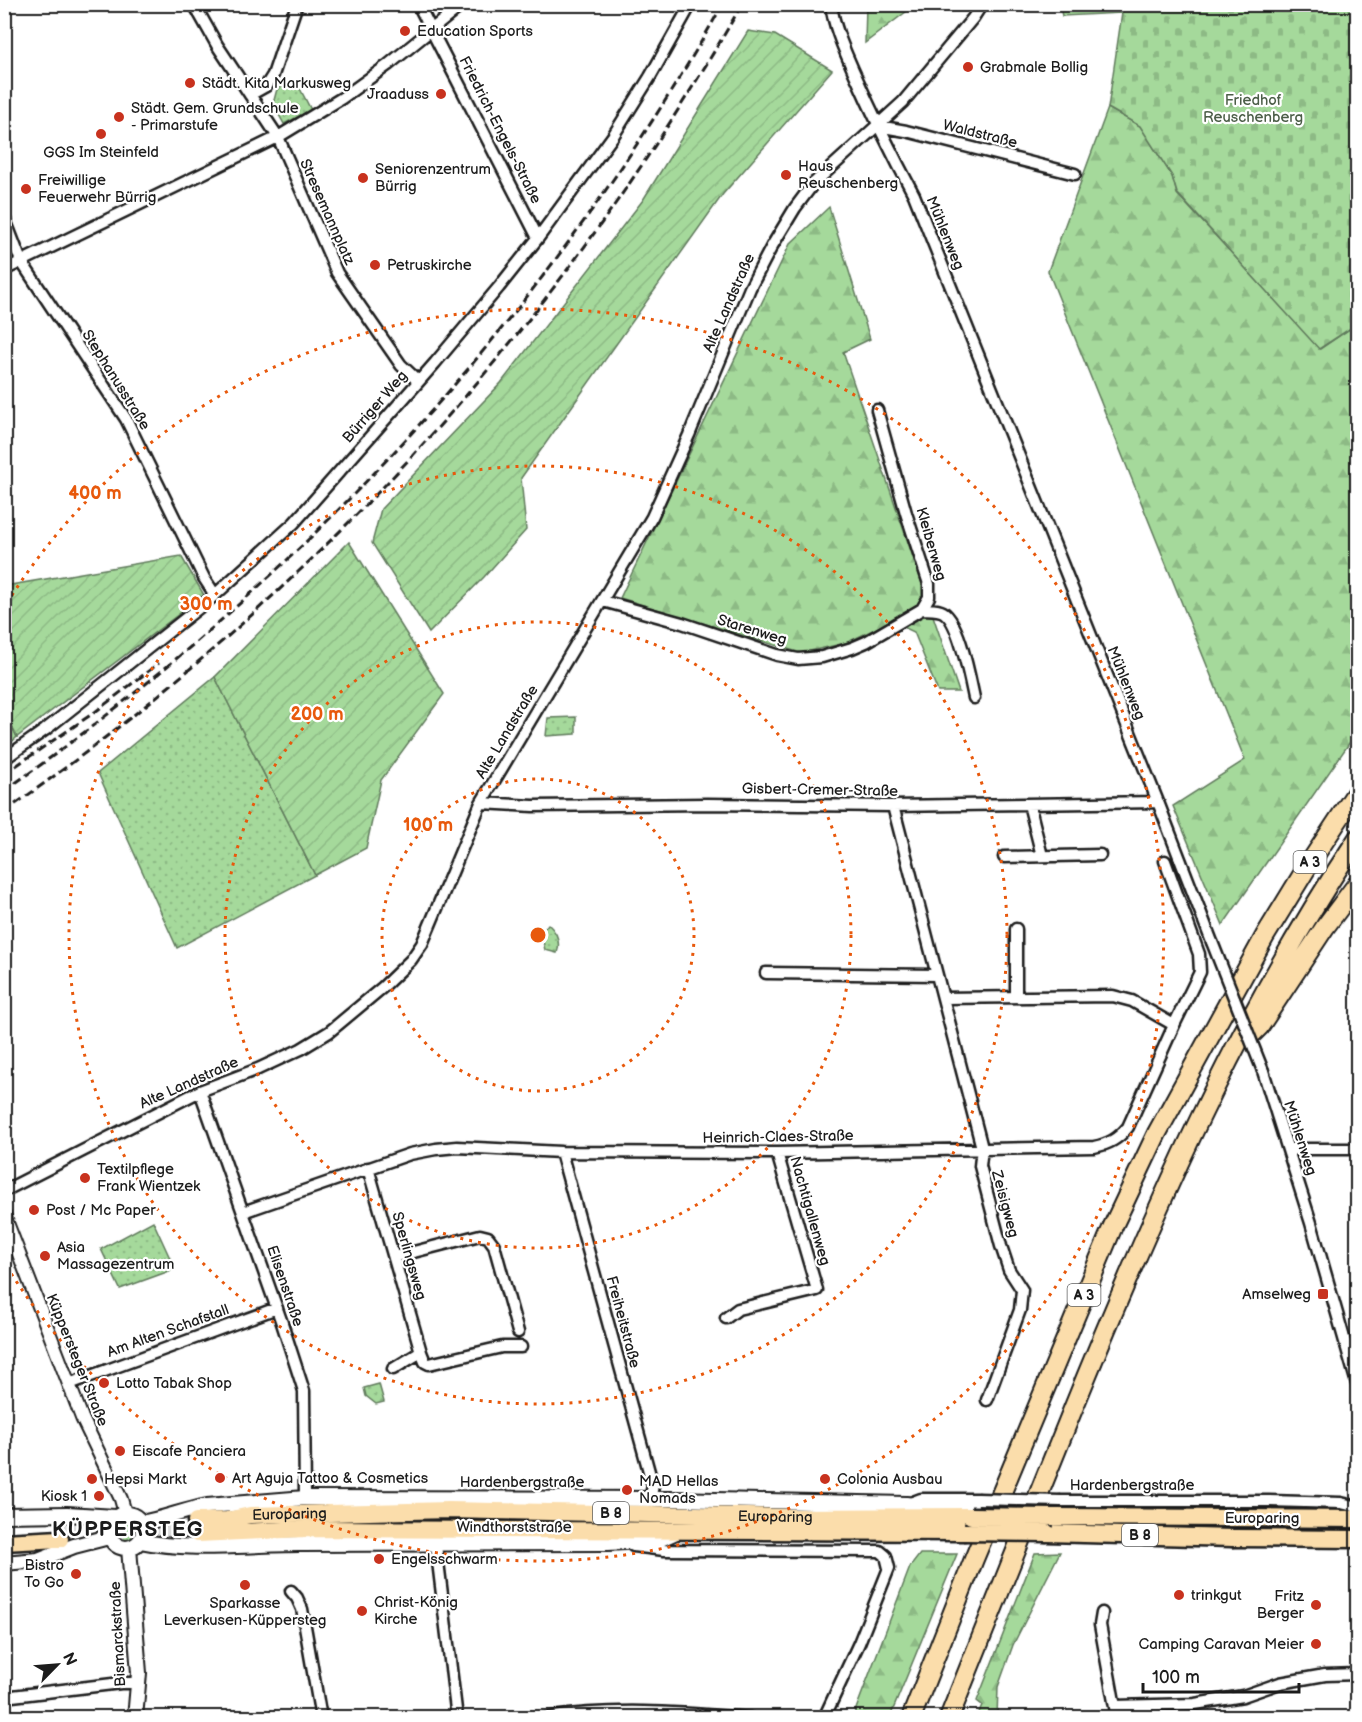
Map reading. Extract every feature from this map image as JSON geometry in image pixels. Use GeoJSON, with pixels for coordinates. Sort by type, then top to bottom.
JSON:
{"type":"FeatureCollection","features":[{"type":"Feature","properties":{"kind":"highway","name":"A 3"},"geometry":{"type":"LineString","coordinates":[[911,1718],[974,1559],[1113,1226],[1158,1132],[1265,936],[1358,790]]}},
{"type":"Feature","properties":{"kind":"highway","name":"A 3"},"geometry":{"type":"LineString","coordinates":[[949,1718],[1122,1287],[1187,1146],[1228,1059],[1286,954],[1358,838]]}},
{"type":"Feature","properties":{"kind":"highway"},"geometry":{"type":"LineString","coordinates":[[1228,1059],[1259,1027],[1324,927],[1358,883]]}},
{"type":"Feature","properties":{"kind":"main road","name":"Hardenbergstraße"},"geometry":{"type":"LineString","coordinates":[[141,1523],[207,1506],[305,1498],[650,1499],[906,1504],[978,1510]]}},
{"type":"Feature","properties":{"kind":"main road"},"geometry":{"type":"LineString","coordinates":[[1350,1519],[1358,1508]]}},
{"type":"Feature","properties":{"kind":"main road","name":"Europaring"},"geometry":{"type":"LineString","coordinates":[[1350,1519],[1233,1518],[1051,1525],[964,1532],[196,1527],[250,1515],[448,1510],[791,1517],[978,1510],[1051,1525],[1233,1538],[1354,1540]]}},
{"type":"Feature","properties":{"kind":"main road"},"geometry":{"type":"LineString","coordinates":[[4,1515],[67,1514],[134,1515],[144,1531],[135,1544],[116,1545],[109,1537],[109,1527],[120,1515]]}},
{"type":"Feature","properties":{"kind":"main road"},"geometry":{"type":"LineString","coordinates":[[608,1543],[658,1540],[679,1530]]}},
{"type":"Feature","properties":{"kind":"main road"},"geometry":{"type":"LineString","coordinates":[[4,1533],[60,1534],[4,1542]]}},
{"type":"Feature","properties":{"kind":"main road"},"geometry":{"type":"LineString","coordinates":[[4,1563],[38,1560],[74,1546],[109,1537]]}},
{"type":"Feature","properties":{"kind":"main road","name":"Windthorststraße"},"geometry":{"type":"LineString","coordinates":[[135,1544],[199,1546],[608,1543]]}},
{"type":"Feature","properties":{"kind":"main road","name":"Bismarckstraße"},"geometry":{"type":"LineString","coordinates":[[135,1544],[138,1683],[135,1718]]}},
{"type":"Feature","properties":{"kind":"street","name":"Stresemannplatz"},"geometry":{"type":"LineString","coordinates":[[194,4],[217,45],[278,137],[337,273],[400,365],[418,381]]}},
{"type":"Feature","properties":{"kind":"street"},"geometry":{"type":"LineString","coordinates":[[250,95],[266,86],[273,75],[297,4]]}},
{"type":"Feature","properties":{"kind":"street","name":"Friedrich-Engels-Straße"},"geometry":{"type":"LineString","coordinates":[[418,4],[538,238]]}},
{"type":"Feature","properties":{"kind":"street"},"geometry":{"type":"LineString","coordinates":[[4,270],[278,137],[342,98],[463,4]]}},
{"type":"Feature","properties":{"kind":"street","name":"Bürriger Weg"},"geometry":{"type":"LineString","coordinates":[[4,759],[45,730],[215,595],[294,523],[499,287],[538,238],[613,135],[650,77],[691,4]]}},
{"type":"Feature","properties":{"kind":"street","name":"Mühlenweg"},"geometry":{"type":"LineString","coordinates":[[831,4],[836,29],[878,126],[914,195],[1158,802],[1263,1071],[1289,1149],[1358,1387]]}},
{"type":"Feature","properties":{"kind":"street","name":"Alte Landstraße"},"geometry":{"type":"LineString","coordinates":[[4,1191],[200,1091],[258,1069],[301,1049],[328,1032],[383,987],[411,960],[422,944],[481,804],[652,517],[750,288],[772,246],[813,184],[903,102],[982,4]]}},
{"type":"Feature","properties":{"kind":"street","name":"Waldstraße"},"geometry":{"type":"LineString","coordinates":[[878,126],[906,130],[1075,174]]}},
{"type":"Feature","properties":{"kind":"street","name":"Stephanusstraße"},"geometry":{"type":"LineString","coordinates":[[4,217],[21,261],[126,419],[204,578],[215,595]]}},
{"type":"Feature","properties":{"kind":"street","name":"Kleiberweg"},"geometry":{"type":"LineString","coordinates":[[878,410],[906,513],[929,584],[929,597],[922,609]]}},
{"type":"Feature","properties":{"kind":"street","name":"Starenweg"},"geometry":{"type":"LineString","coordinates":[[603,601],[777,655],[798,659],[822,657],[852,648],[922,609]]}},
{"type":"Feature","properties":{"kind":"street"},"geometry":{"type":"LineString","coordinates":[[922,609],[941,611],[950,617],[962,647],[974,698]]}},
{"type":"Feature","properties":{"kind":"street","name":"Gisbert-Cremer-Straße"},"geometry":{"type":"LineString","coordinates":[[481,804],[893,806],[1158,802]]}},
{"type":"Feature","properties":{"kind":"street"},"geometry":{"type":"LineString","coordinates":[[1029,804],[1042,856]]}},
{"type":"Feature","properties":{"kind":"street","name":"Zeisigweg"},"geometry":{"type":"LineString","coordinates":[[893,806],[982,1148],[980,1166],[1001,1245],[1009,1270],[1022,1290],[1020,1310],[987,1400]]}},
{"type":"Feature","properties":{"kind":"street"},"geometry":{"type":"LineString","coordinates":[[1004,857],[1100,855]]}},
{"type":"Feature","properties":{"kind":"street","name":"Heinrich-Claes-Straße"},"geometry":{"type":"LineString","coordinates":[[243,1212],[410,1154],[436,1149],[777,1153],[1094,1147],[1107,1144],[1119,1138],[1128,1127],[1200,972],[1199,954],[1165,861]]}},
{"type":"Feature","properties":{"kind":"street"},"geometry":{"type":"LineString","coordinates":[[1016,929],[1016,997]]}},
{"type":"Feature","properties":{"kind":"street"},"geometry":{"type":"LineString","coordinates":[[766,973],[938,975]]}},
{"type":"Feature","properties":{"kind":"street"},"geometry":{"type":"LineString","coordinates":[[944,998],[1113,996],[1132,1001],[1174,1025]]}},
{"type":"Feature","properties":{"kind":"street","name":"Elisenstraße"},"geometry":{"type":"LineString","coordinates":[[200,1091],[304,1390],[305,1498]]}},
{"type":"Feature","properties":{"kind":"street"},"geometry":{"type":"LineString","coordinates":[[1289,1149],[1358,1149]]}},
{"type":"Feature","properties":{"kind":"street","name":"Freiheitstraße"},"geometry":{"type":"LineString","coordinates":[[561,1152],[653,1486],[650,1499]]}},
{"type":"Feature","properties":{"kind":"street","name":"Nachtigallenweg"},"geometry":{"type":"LineString","coordinates":[[726,1318],[738,1309],[817,1290],[777,1153]]}},
{"type":"Feature","properties":{"kind":"street","name":"Sperlingsweg"},"geometry":{"type":"LineString","coordinates":[[368,1168],[423,1357]]}},
{"type":"Feature","properties":{"kind":"street","name":"Küppersteger Straße"},"geometry":{"type":"LineString","coordinates":[[4,1215],[82,1418],[121,1499],[120,1515]]}},
{"type":"Feature","properties":{"kind":"street"},"geometry":{"type":"LineString","coordinates":[[394,1257],[480,1235],[488,1237],[494,1245],[518,1332]]}},
{"type":"Feature","properties":{"kind":"street","name":"Am Alten Schafstall"},"geometry":{"type":"LineString","coordinates":[[69,1384],[277,1308]]}},
{"type":"Feature","properties":{"kind":"street"},"geometry":{"type":"LineString","coordinates":[[393,1369],[423,1357],[429,1364],[502,1347],[521,1347]]}},
{"type":"Feature","properties":{"kind":"street","name":"Hardenbergstraße"},"geometry":{"type":"LineString","coordinates":[[978,1510],[1061,1501],[1269,1501],[1341,1503],[1358,1508]]}},
{"type":"Feature","properties":{"kind":"street","name":"Windthorststraße"},"geometry":{"type":"LineString","coordinates":[[608,1543],[664,1550],[880,1551],[886,1556],[889,1568],[859,1643],[825,1718]]}},
{"type":"Feature","properties":{"kind":"street"},"geometry":{"type":"LineString","coordinates":[[436,1545],[457,1718]]}},
{"type":"Feature","properties":{"kind":"street"},"geometry":{"type":"LineString","coordinates":[[291,1591],[302,1609],[321,1718]]}},
{"type":"Feature","properties":{"kind":"street"},"geometry":{"type":"LineString","coordinates":[[1102,1613],[1100,1624],[1117,1718]]}},
{"type":"Feature","properties":{"kind":"street"},"geometry":{"type":"LineString","coordinates":[[1114,1706],[1195,1704],[1243,1696],[1280,1683],[1325,1675],[1358,1674]]}},
{"type":"Feature","properties":{"kind":"street"},"geometry":{"type":"LineString","coordinates":[[4,1697],[138,1683]]}},
{"type":"Feature","properties":{"kind":"street"},"geometry":{"type":"LineString","coordinates":[[547,1718],[585,1713],[642,1711],[750,1718]]}},
{"type":"Feature","properties":{"kind":"green space"},"geometry":{"type":"Polygon","coordinates":[[[866,4],[915,5],[865,43],[866,4]]]}},
{"type":"Feature","properties":{"kind":"green space","name":"Friedhof Reuschenberg"},"geometry":{"type":"Polygon","coordinates":[[[1050,5],[1357,5],[1357,324],[1319,349],[1177,193],[1172,176],[1140,126],[1108,108],[1122,13],[1062,16],[1060,7],[1050,5]]]}},
{"type":"Feature","properties":{"kind":"green space"},"geometry":{"type":"Polygon","coordinates":[[[748,31],[775,35],[832,70],[723,194],[521,478],[526,530],[429,633],[372,543],[381,509],[501,383],[643,200],[748,31]]]}},
{"type":"Feature","properties":{"kind":"green space"},"geometry":{"type":"Polygon","coordinates":[[[296,81],[311,110],[284,124],[273,104],[277,89],[296,81]]]}},
{"type":"Feature","properties":{"kind":"green space"},"geometry":{"type":"Polygon","coordinates":[[[1108,108],[1140,126],[1172,176],[1177,194],[1320,349],[1357,324],[1357,732],[1223,925],[1173,806],[1245,760],[1048,271],[1108,108]]]}},
{"type":"Feature","properties":{"kind":"green space"},"geometry":{"type":"Polygon","coordinates":[[[829,207],[870,339],[843,352],[959,692],[938,692],[914,632],[891,621],[846,643],[801,653],[620,598],[790,244],[829,207]]]}},
{"type":"Feature","properties":{"kind":"green space"},"geometry":{"type":"Polygon","coordinates":[[[349,542],[444,694],[381,780],[366,848],[315,875],[215,677],[349,542]]]}},
{"type":"Feature","properties":{"kind":"green space"},"geometry":{"type":"Polygon","coordinates":[[[181,556],[204,595],[17,737],[5,712],[5,586],[181,556]]]}},
{"type":"Feature","properties":{"kind":"green space"},"geometry":{"type":"Polygon","coordinates":[[[215,677],[315,875],[177,948],[98,773],[215,677]]]}},
{"type":"Feature","properties":{"kind":"green space"},"geometry":{"type":"Polygon","coordinates":[[[4,712],[17,737],[5,748],[4,748],[4,712]]]}},
{"type":"Feature","properties":{"kind":"green space"},"geometry":{"type":"Polygon","coordinates":[[[576,717],[576,734],[546,736],[548,718],[576,717]]]}},
{"type":"Feature","properties":{"kind":"green space"},"geometry":{"type":"Polygon","coordinates":[[[548,924],[557,937],[559,945],[557,953],[545,950],[541,933],[548,924]]]}},
{"type":"Feature","properties":{"kind":"green space"},"geometry":{"type":"Polygon","coordinates":[[[153,1221],[175,1269],[120,1289],[101,1249],[153,1221]]]}},
{"type":"Feature","properties":{"kind":"green space"},"geometry":{"type":"Polygon","coordinates":[[[379,1384],[384,1402],[376,1404],[366,1396],[364,1388],[379,1384]]]}},
{"type":"Feature","properties":{"kind":"green space"},"geometry":{"type":"Polygon","coordinates":[[[126,1520],[133,1523],[136,1530],[133,1537],[126,1540],[119,1537],[116,1530],[119,1523],[126,1520]]]}},
{"type":"Feature","properties":{"kind":"green space"},"geometry":{"type":"Polygon","coordinates":[[[1060,1552],[1013,1645],[998,1687],[997,1717],[977,1717],[982,1705],[977,1701],[1035,1553],[1060,1552]]]}},
{"type":"Feature","properties":{"kind":"green space"},"geometry":{"type":"Polygon","coordinates":[[[920,1554],[957,1554],[890,1717],[853,1717],[910,1567],[920,1554]]]}},
{"type":"Feature","properties":{"kind":"tunnel"},"geometry":{"type":"LineString","coordinates":[[60,1529],[196,1521]]}},
{"type":"Feature","properties":{"kind":"tunnel"},"geometry":{"type":"LineString","coordinates":[[60,1539],[86,1541],[197,1534]]}},
{"type":"Feature","properties":{"kind":"railway"},"geometry":{"type":"LineString","coordinates":[[4,791],[112,711],[216,625],[314,534],[407,438],[495,336],[577,230],[653,119],[723,4]]}},
{"type":"Feature","properties":{"kind":"railway"},"geometry":{"type":"LineString","coordinates":[[4,812],[116,729],[223,641],[323,548],[418,449],[508,346],[591,237],[669,123],[742,4]]}},
{"type":"Feature","properties":{"kind":"railway"},"geometry":{"type":"LineString","coordinates":[[4,774],[95,712],[159,663]]}},
{"type":"Feature","properties":{"kind":"place","name":"Education Sports"},"geometry":{"type":"Point","coordinates":[405,31]}},
{"type":"Feature","properties":{"kind":"place","name":"Grabmale Bollig"},"geometry":{"type":"Point","coordinates":[968,67]}},
{"type":"Feature","properties":{"kind":"place","name":"Städt. Kita Markusweg"},"geometry":{"type":"Point","coordinates":[190,83]}},
{"type":"Feature","properties":{"kind":"place","name":"Jraaduss"},"geometry":{"type":"Point","coordinates":[441,94]}},
{"type":"Feature","properties":{"kind":"place","name":"Städt. Gem. Grundschule - Primarstufe"},"geometry":{"type":"Point","coordinates":[119,117]}},
{"type":"Feature","properties":{"kind":"place","name":"GGS Im Steinfeld"},"geometry":{"type":"Point","coordinates":[101,134]}},
{"type":"Feature","properties":{"kind":"place","name":"Haus Reuschenberg"},"geometry":{"type":"Point","coordinates":[786,175]}},
{"type":"Feature","properties":{"kind":"place","name":"Seniorenzentrum Bürrig"},"geometry":{"type":"Point","coordinates":[363,178]}},
{"type":"Feature","properties":{"kind":"place","name":"Freiwillige Feuerwehr Bürrig"},"geometry":{"type":"Point","coordinates":[26,189]}},
{"type":"Feature","properties":{"kind":"place","name":"Petruskirche"},"geometry":{"type":"Point","coordinates":[375,265]}},
{"type":"Feature","properties":{"kind":"place","name":"Textilpflege Frank Wientzek"},"geometry":{"type":"Point","coordinates":[85,1178]}},
{"type":"Feature","properties":{"kind":"place","name":"Post / Mc Paper"},"geometry":{"type":"Point","coordinates":[34,1210]}},
{"type":"Feature","properties":{"kind":"place","name":"Asia Massagezentrum"},"geometry":{"type":"Point","coordinates":[45,1256]}},
{"type":"Feature","properties":{"kind":"place","name":"Amselweg"},"geometry":{"type":"Point","coordinates":[1323,1294]}},
{"type":"Feature","properties":{"kind":"place","name":"Lotto Tabak Shop"},"geometry":{"type":"Point","coordinates":[104,1383]}},
{"type":"Feature","properties":{"kind":"place","name":"Eiscafe Panciera"},"geometry":{"type":"Point","coordinates":[120,1451]}},
{"type":"Feature","properties":{"kind":"place","name":"Art Aguja Tattoo & Cosmetics"},"geometry":{"type":"Point","coordinates":[220,1478]}},
{"type":"Feature","properties":{"kind":"place","name":"Hepsi Markt"},"geometry":{"type":"Point","coordinates":[92,1479]}},
{"type":"Feature","properties":{"kind":"place","name":"Colonia Ausbau"},"geometry":{"type":"Point","coordinates":[825,1479]}},
{"type":"Feature","properties":{"kind":"place","name":"MAD Hellas Nomads"},"geometry":{"type":"Point","coordinates":[627,1490]}},
{"type":"Feature","properties":{"kind":"place","name":"Kiosk 1"},"geometry":{"type":"Point","coordinates":[99,1496]}},
{"type":"Feature","properties":{"kind":"place","name":"Engelsschwarm"},"geometry":{"type":"Point","coordinates":[379,1559]}},
{"type":"Feature","properties":{"kind":"place","name":"Bistro To Go"},"geometry":{"type":"Point","coordinates":[76,1574]}},
{"type":"Feature","properties":{"kind":"place","name":"Sparkasse Leverkusen-Küppersteg"},"geometry":{"type":"Point","coordinates":[245,1585]}},
{"type":"Feature","properties":{"kind":"place","name":"trinkgut"},"geometry":{"type":"Point","coordinates":[1179,1595]}},
{"type":"Feature","properties":{"kind":"place","name":"Fritz Berger"},"geometry":{"type":"Point","coordinates":[1316,1605]}},
{"type":"Feature","properties":{"kind":"place","name":"Christ-König Kirche"},"geometry":{"type":"Point","coordinates":[362,1611]}},
{"type":"Feature","properties":{"kind":"place","name":"Camping Caravan Meier"},"geometry":{"type":"Point","coordinates":[1316,1644]}},
{"type":"Feature","properties":{"kind":"district","name":"KÜPPERSTEG"},"geometry":{"type":"Point","coordinates":[128,1529]}}]}
